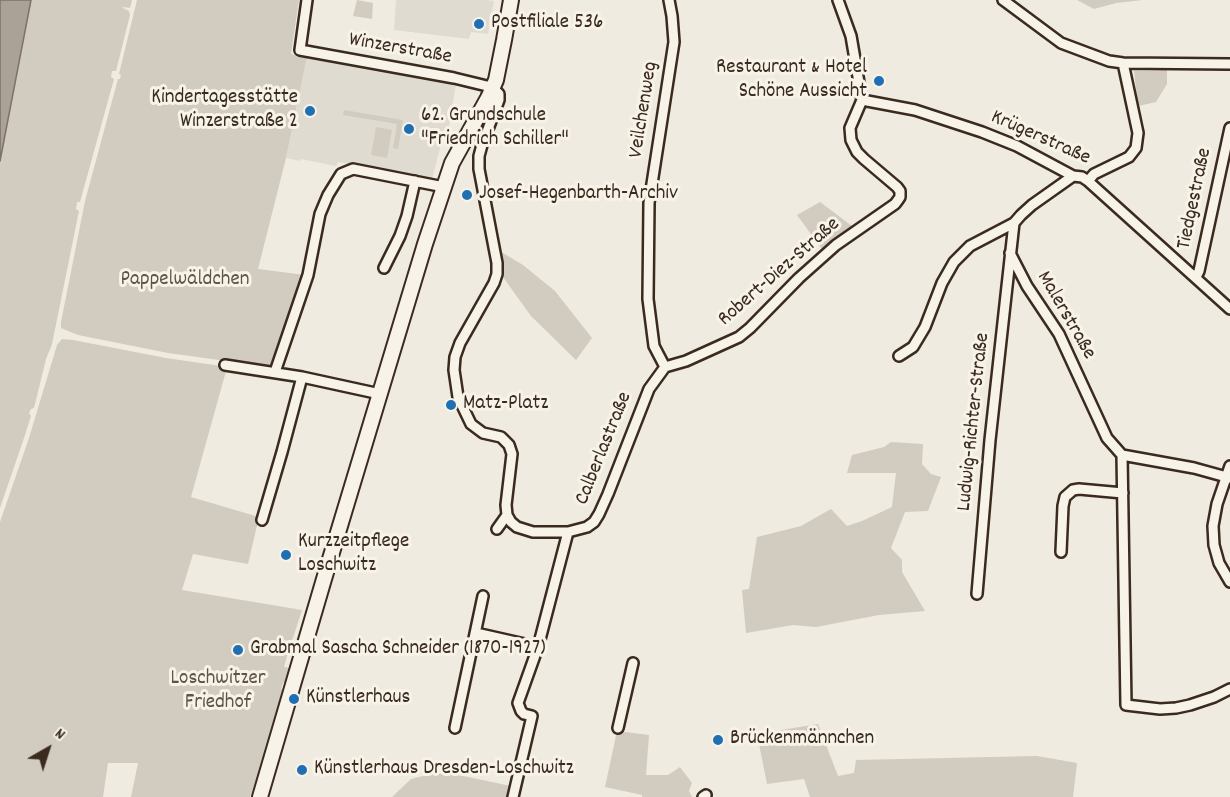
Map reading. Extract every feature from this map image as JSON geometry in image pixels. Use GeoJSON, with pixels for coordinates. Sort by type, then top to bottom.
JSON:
{"type":"FeatureCollection","features":[{"type":"Feature","properties":{"kind":"main road"},"geometry":{"type":"LineString","coordinates":[[260,797],[321,588],[452,162],[492,89],[498,71],[511,0]]}},
{"type":"Feature","properties":{"kind":"street","name":"Winzerstraße"},"geometry":{"type":"LineString","coordinates":[[308,0],[300,50],[454,78],[492,89]]}},
{"type":"Feature","properties":{"kind":"street","name":"Veilchenweg"},"geometry":{"type":"LineString","coordinates":[[665,367],[654,346],[648,299],[649,203],[674,42],[669,0]]}},
{"type":"Feature","properties":{"kind":"street"},"geometry":{"type":"LineString","coordinates":[[838,0],[852,36],[862,100]]}},
{"type":"Feature","properties":{"kind":"street"},"geometry":{"type":"LineString","coordinates":[[1003,0],[1061,43],[1109,61],[1230,64]]}},
{"type":"Feature","properties":{"kind":"street"},"geometry":{"type":"LineString","coordinates":[[1089,181],[1094,174],[1129,157],[1136,148],[1138,133],[1123,63]]}},
{"type":"Feature","properties":{"kind":"street"},"geometry":{"type":"LineString","coordinates":[[492,89],[498,94],[499,100],[482,145],[479,169],[497,263],[497,274],[460,343],[455,357],[454,370],[458,397],[471,424],[483,433],[501,437],[509,445],[512,454],[507,484],[507,515],[497,529]]}},
{"type":"Feature","properties":{"kind":"street","name":"Robert-Diez-Straße"},"geometry":{"type":"LineString","coordinates":[[665,367],[686,362],[739,337],[836,246],[898,200],[900,194],[897,187],[857,152],[851,140],[850,128],[862,100]]}},
{"type":"Feature","properties":{"kind":"street","name":"Krügerstraße"},"geometry":{"type":"LineString","coordinates":[[862,100],[934,115],[1001,139],[1073,176],[1082,177],[1230,309]]}},
{"type":"Feature","properties":{"kind":"street","name":"Tiedgestraße"},"geometry":{"type":"LineString","coordinates":[[1196,277],[1199,272],[1230,128]]}},
{"type":"Feature","properties":{"kind":"street"},"geometry":{"type":"LineString","coordinates":[[275,372],[308,275],[320,214],[342,174],[353,169],[444,187]]}},
{"type":"Feature","properties":{"kind":"street"},"geometry":{"type":"LineString","coordinates":[[899,356],[913,347],[925,327],[942,284],[954,262],[970,246],[1014,223],[1032,205],[1073,176]]}},
{"type":"Feature","properties":{"kind":"street"},"geometry":{"type":"LineString","coordinates":[[384,268],[400,236],[416,181]]}},
{"type":"Feature","properties":{"kind":"street"},"geometry":{"type":"LineString","coordinates":[[1010,253],[1014,223]]}},
{"type":"Feature","properties":{"kind":"street","name":"Malerstraße"},"geometry":{"type":"LineString","coordinates":[[1010,253],[1027,286],[1059,333],[1107,438],[1122,454]]}},
{"type":"Feature","properties":{"kind":"street","name":"Ludwig-Richter-Straße"},"geometry":{"type":"LineString","coordinates":[[977,594],[990,440],[1010,253]]}},
{"type":"Feature","properties":{"kind":"street"},"geometry":{"type":"LineString","coordinates":[[225,365],[302,377],[380,394]]}},
{"type":"Feature","properties":{"kind":"street","name":"Calberlastraße"},"geometry":{"type":"LineString","coordinates":[[507,515],[517,527],[532,532],[568,532],[587,527],[594,522],[627,449],[649,389],[665,367]]}},
{"type":"Feature","properties":{"kind":"street"},"geometry":{"type":"LineString","coordinates":[[262,520],[302,377]]}},
{"type":"Feature","properties":{"kind":"street"},"geometry":{"type":"LineString","coordinates":[[1228,477],[1122,454],[1126,705],[1160,709],[1176,708],[1214,697],[1230,689]]}},
{"type":"Feature","properties":{"kind":"street"},"geometry":{"type":"LineString","coordinates":[[1230,466],[1217,504],[1213,526],[1214,545],[1219,563],[1230,582]]}},
{"type":"Feature","properties":{"kind":"street"},"geometry":{"type":"LineString","coordinates":[[1061,552],[1065,497],[1073,490],[1084,489],[1123,493]]}},
{"type":"Feature","properties":{"kind":"street"},"geometry":{"type":"LineString","coordinates":[[513,797],[532,716],[524,714],[518,703],[538,647],[568,532]]}},
{"type":"Feature","properties":{"kind":"street"},"geometry":{"type":"LineString","coordinates":[[455,728],[483,596]]}},
{"type":"Feature","properties":{"kind":"street"},"geometry":{"type":"LineString","coordinates":[[476,633],[538,647]]}},
{"type":"Feature","properties":{"kind":"street"},"geometry":{"type":"LineString","coordinates":[[618,728],[633,663]]}},
{"type":"Feature","properties":{"kind":"shaded area"},"geometry":{"type":"Polygon","coordinates":[[[0,0],[31,0],[0,161],[0,0]]]}},
{"type":"Feature","properties":{"kind":"shaded area"},"geometry":{"type":"Polygon","coordinates":[[[396,0],[494,1],[488,34],[471,32],[469,39],[394,30],[396,0]]]}},
{"type":"Feature","properties":{"kind":"shaded area"},"geometry":{"type":"Polygon","coordinates":[[[307,57],[456,84],[447,138],[443,137],[432,179],[338,162],[336,166],[286,158],[307,57]]]}},
{"type":"Feature","properties":{"kind":"green space"},"geometry":{"type":"Polygon","coordinates":[[[31,0],[132,0],[130,8],[123,7],[129,11],[130,15],[116,71],[112,71],[111,77],[114,79],[80,202],[77,202],[76,209],[79,211],[52,344],[34,408],[29,413],[31,416],[0,508],[0,161],[31,0]]]}},
{"type":"Feature","properties":{"kind":"green space","name":"Pappelwäldchen"},"geometry":{"type":"Polygon","coordinates":[[[137,0],[299,0],[291,54],[307,57],[286,158],[258,269],[305,275],[272,366],[168,353],[78,335],[61,328],[85,201],[118,79],[120,79],[119,74],[137,0]]]}},
{"type":"Feature","properties":{"kind":"green space"},"geometry":{"type":"Polygon","coordinates":[[[357,0],[373,3],[372,19],[353,16],[357,0]]]}},
{"type":"Feature","properties":{"kind":"green space"},"geometry":{"type":"Polygon","coordinates":[[[1077,0],[1143,0],[1116,3],[1094,9],[1077,0]]]}},
{"type":"Feature","properties":{"kind":"green space"},"geometry":{"type":"Polygon","coordinates":[[[1167,70],[1167,84],[1156,102],[1138,106],[1134,71],[1167,70]]]}},
{"type":"Feature","properties":{"kind":"green space"},"geometry":{"type":"Polygon","coordinates":[[[344,110],[403,120],[398,149],[393,148],[397,124],[343,115],[344,110]]]}},
{"type":"Feature","properties":{"kind":"green space"},"geometry":{"type":"Polygon","coordinates":[[[376,127],[392,130],[387,158],[371,155],[376,127]]]}},
{"type":"Feature","properties":{"kind":"green space"},"geometry":{"type":"Polygon","coordinates":[[[820,202],[852,226],[822,249],[797,215],[820,202]]]}},
{"type":"Feature","properties":{"kind":"green space"},"geometry":{"type":"Polygon","coordinates":[[[498,250],[523,265],[555,291],[592,338],[576,360],[531,316],[500,273],[498,250]]]}},
{"type":"Feature","properties":{"kind":"green space","name":"Loschwitzer Friedhof"},"geometry":{"type":"Polygon","coordinates":[[[62,339],[221,366],[226,371],[191,497],[259,517],[248,564],[193,554],[182,590],[302,610],[284,667],[290,668],[287,681],[283,683],[281,689],[284,691],[272,737],[250,797],[131,797],[138,763],[108,763],[103,797],[0,797],[0,522],[29,438],[57,345],[62,339]]]}},
{"type":"Feature","properties":{"kind":"green space"},"geometry":{"type":"Polygon","coordinates":[[[891,442],[923,444],[922,464],[931,474],[941,477],[928,511],[905,512],[891,548],[902,560],[902,572],[925,611],[879,615],[816,627],[793,625],[746,633],[742,590],[749,589],[757,537],[801,526],[831,509],[847,526],[892,507],[896,473],[847,473],[852,455],[884,447],[891,442]]]}},
{"type":"Feature","properties":{"kind":"green space"},"geometry":{"type":"Polygon","coordinates":[[[818,724],[838,776],[854,773],[856,760],[1037,756],[1077,763],[1073,797],[810,797],[804,779],[767,784],[757,734],[818,724]]]}},
{"type":"Feature","properties":{"kind":"green space"},"geometry":{"type":"Polygon","coordinates":[[[617,731],[649,735],[646,775],[668,775],[680,767],[692,783],[689,791],[692,797],[642,797],[642,795],[605,787],[617,731]]]}},
{"type":"Feature","properties":{"kind":"green space"},"geometry":{"type":"Polygon","coordinates":[[[435,773],[511,786],[509,797],[392,797],[411,779],[435,773]]]}},
{"type":"Feature","properties":{"kind":"place","name":"Postfiliale 536"},"geometry":{"type":"Point","coordinates":[479,24]}},
{"type":"Feature","properties":{"kind":"place","name":"Restaurant & Hotel Schöne Aussicht"},"geometry":{"type":"Point","coordinates":[879,81]}},
{"type":"Feature","properties":{"kind":"place","name":"Kindertagesstätte Winzerstraße 2"},"geometry":{"type":"Point","coordinates":[310,111]}},
{"type":"Feature","properties":{"kind":"place","name":"62. Grundschule \"Friedrich Schiller\""},"geometry":{"type":"Point","coordinates":[409,129]}},
{"type":"Feature","properties":{"kind":"place","name":"Josef-Hegenbarth-Archiv"},"geometry":{"type":"Point","coordinates":[467,195]}},
{"type":"Feature","properties":{"kind":"place","name":"Matz-Platz"},"geometry":{"type":"Point","coordinates":[451,405]}},
{"type":"Feature","properties":{"kind":"place","name":"Kurzzeitpflege Loschwitz"},"geometry":{"type":"Point","coordinates":[286,555]}},
{"type":"Feature","properties":{"kind":"place","name":"Grabmal Sascha Schneider (1870-1927)"},"geometry":{"type":"Point","coordinates":[238,650]}},
{"type":"Feature","properties":{"kind":"place","name":"Künstlerhaus"},"geometry":{"type":"Point","coordinates":[294,699]}},
{"type":"Feature","properties":{"kind":"place","name":"Brückenmännchen"},"geometry":{"type":"Point","coordinates":[718,740]}},
{"type":"Feature","properties":{"kind":"place","name":"Künstlerhaus Dresden-Loschwitz"},"geometry":{"type":"Point","coordinates":[302,770]}}]}
